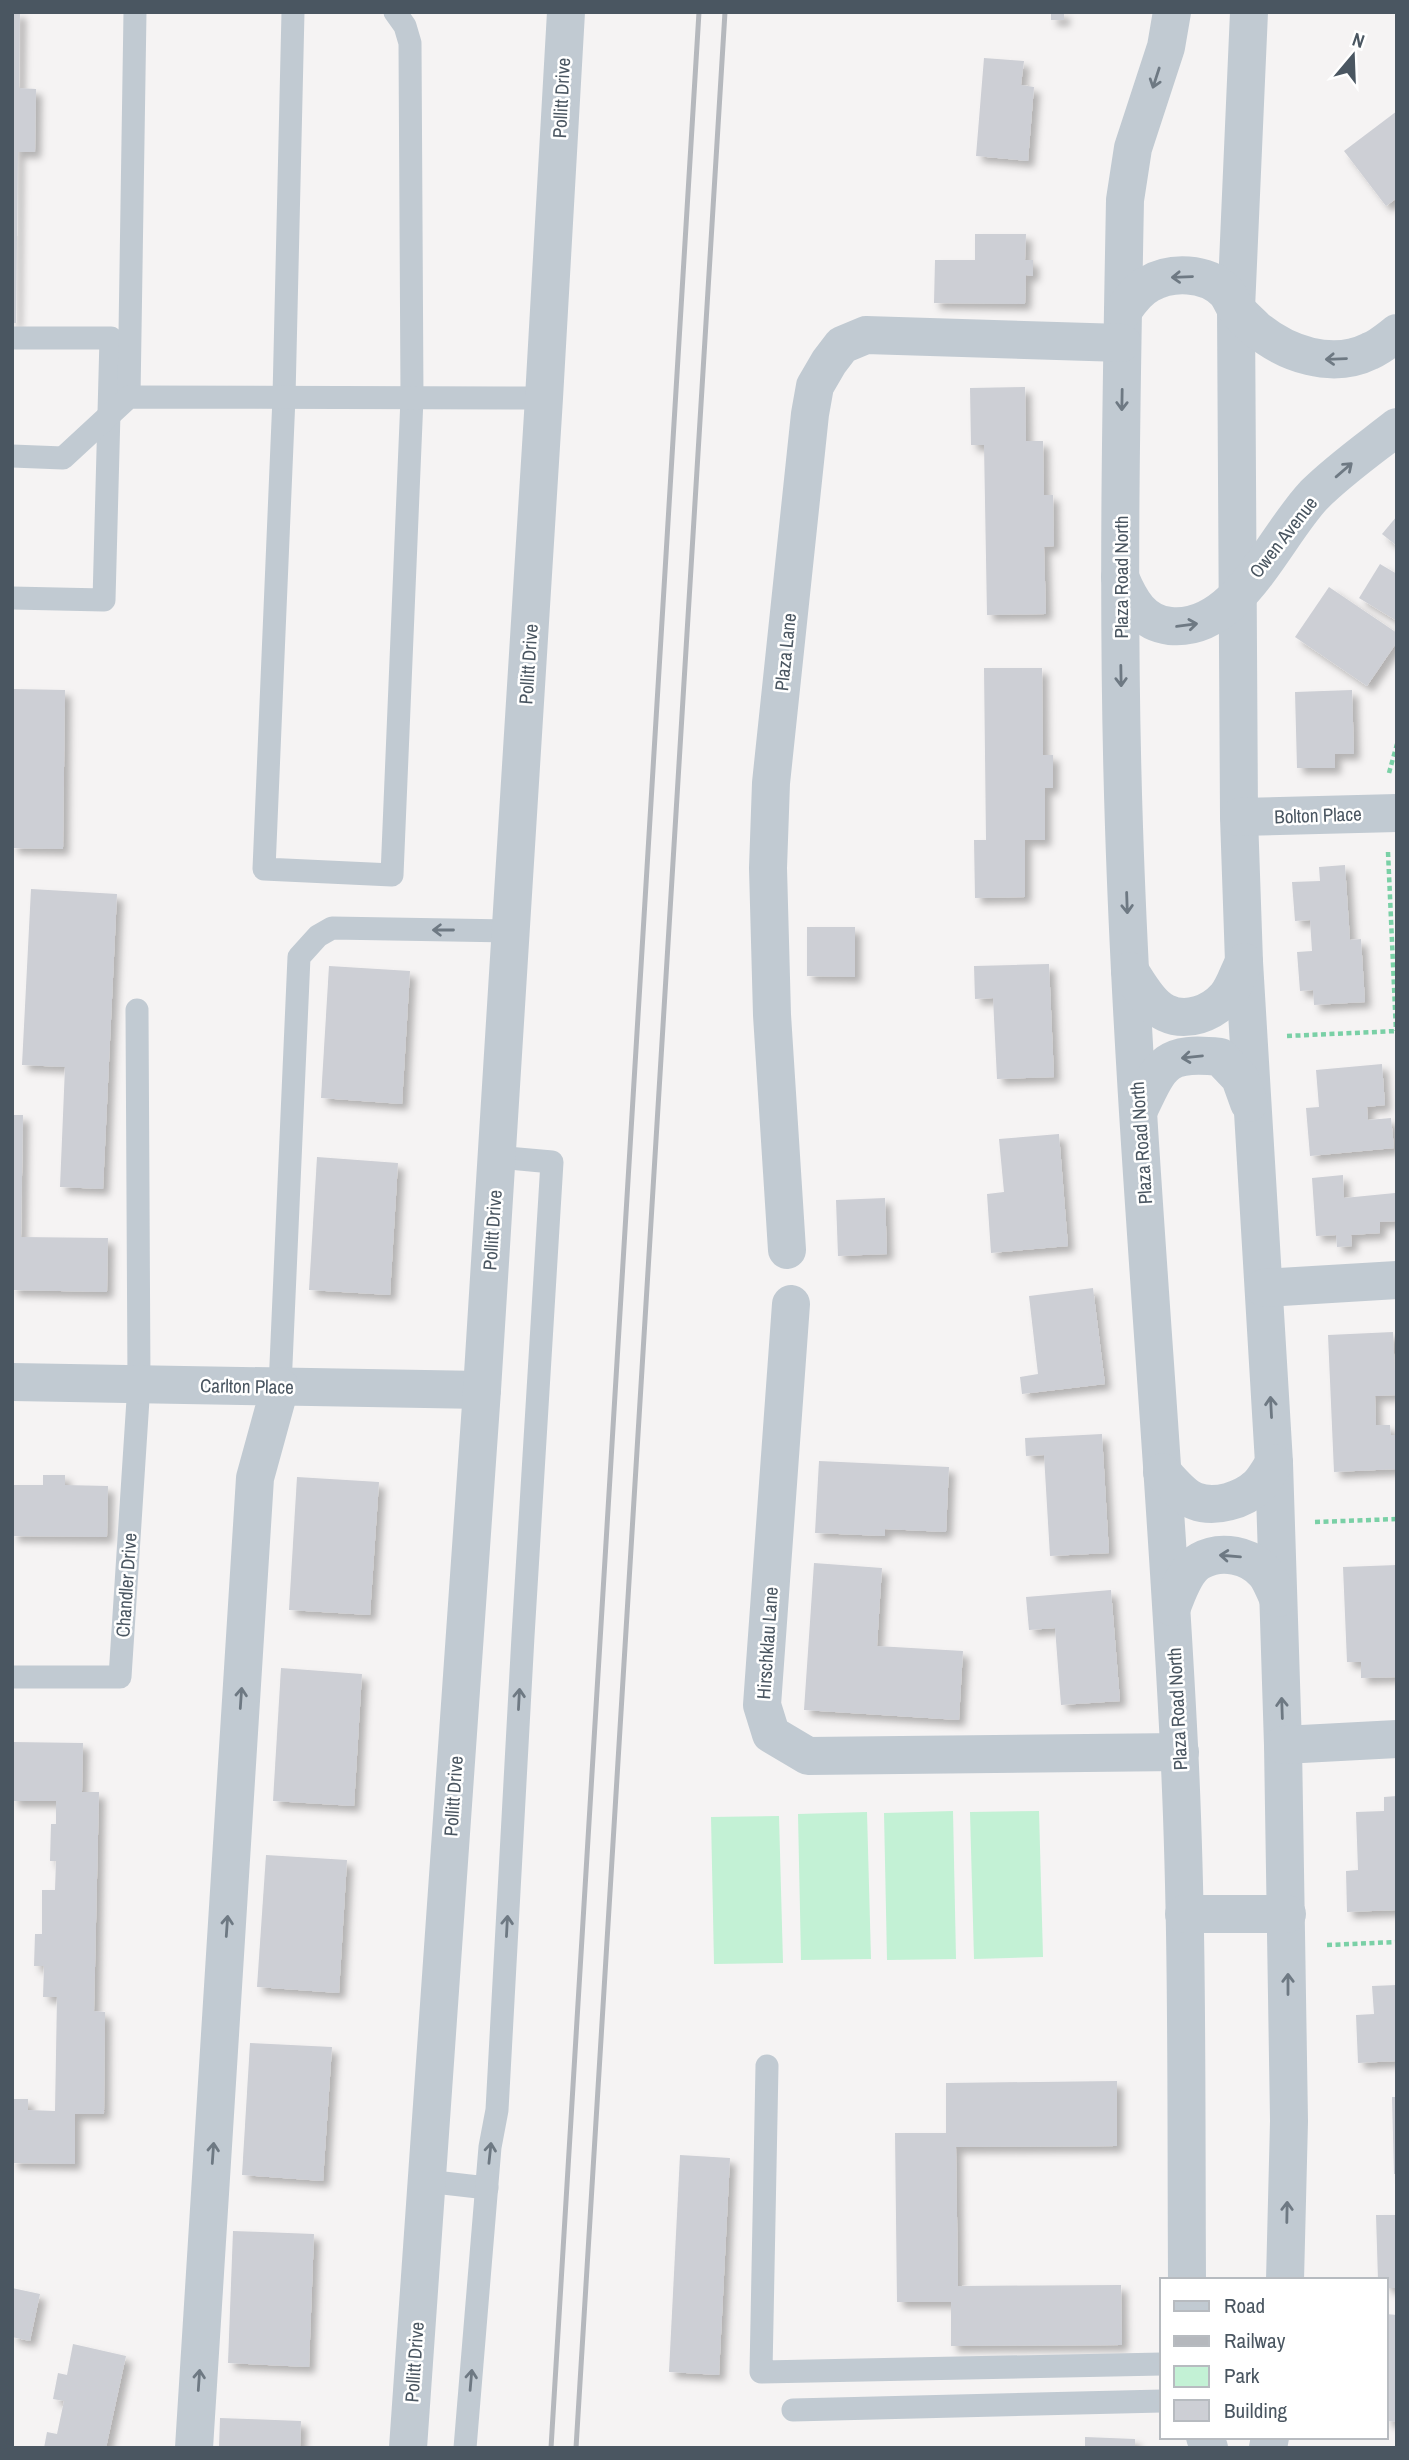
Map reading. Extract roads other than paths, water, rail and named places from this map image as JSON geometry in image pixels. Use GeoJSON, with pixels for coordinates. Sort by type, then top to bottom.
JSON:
{"type":"FeatureCollection","features":[{"type":"Feature","properties":{"kind":"street","name":"Pollitt Drive"},"geometry":{"type":"LineString","coordinates":[[408,2448],[482,1390],[566,12]]}},
{"type":"Feature","properties":{"kind":"street","name":"Plaza Road North"},"geometry":{"type":"LineString","coordinates":[[1172,12],[1166,47],[1133,148],[1125,200],[1120,577],[1129,971],[1180,1752],[1187,2278]]}},
{"type":"Feature","properties":{"kind":"street"},"geometry":{"type":"LineString","coordinates":[[1249,12],[1236,309],[1239,817],[1244,962],[1276,1523],[1287,1930],[1289,2121],[1286,2278]]}},
{"type":"Feature","properties":{"kind":"street"},"geometry":{"type":"LineString","coordinates":[[1123,327],[1135,295],[1149,284],[1165,278],[1188,276],[1209,279],[1226,292],[1236,309],[1255,328],[1293,351],[1318,359],[1346,359],[1370,351],[1397,332]]}},
{"type":"Feature","properties":{"kind":"street","name":"Plaza Lane"},"geometry":{"type":"LineString","coordinates":[[787,1250],[768,944],[769,844],[771,783],[815,386],[842,345],[866,335],[1123,327]]}},
{"type":"Feature","properties":{"kind":"street","name":"Owen Avenue"},"geometry":{"type":"LineString","coordinates":[[1120,577],[1129,599],[1143,616],[1160,625],[1181,627],[1204,622],[1222,611],[1237,596],[1291,522],[1315,495],[1397,427]]}},
{"type":"Feature","properties":{"kind":"street","name":"Bolton Place"},"geometry":{"type":"LineString","coordinates":[[1239,817],[1391,813]]}},
{"type":"Feature","properties":{"kind":"street"},"geometry":{"type":"LineString","coordinates":[[1129,971],[1147,996],[1166,1013],[1190,1017],[1210,1011],[1228,995],[1244,962]]}},
{"type":"Feature","properties":{"kind":"street"},"geometry":{"type":"LineString","coordinates":[[1139,1110],[1166,1062],[1193,1054],[1220,1057],[1240,1079],[1252,1112]]}},
{"type":"Feature","properties":{"kind":"street"},"geometry":{"type":"LineString","coordinates":[[1264,1288],[1397,1280]]}},
{"type":"Feature","properties":{"kind":"street","name":"Hirschklau Lane"},"geometry":{"type":"LineString","coordinates":[[791,1304],[762,1705],[771,1734],[807,1756],[1180,1752]]}},
{"type":"Feature","properties":{"kind":"street","name":"Carlton Place"},"geometry":{"type":"LineString","coordinates":[[12,1382],[482,1390]]}},
{"type":"Feature","properties":{"kind":"street"},"geometry":{"type":"LineString","coordinates":[[194,2448],[255,1478],[280,1387]]}},
{"type":"Feature","properties":{"kind":"street"},"geometry":{"type":"LineString","coordinates":[[1162,1472],[1195,1502],[1218,1503],[1240,1499],[1258,1486],[1274,1463]]}},
{"type":"Feature","properties":{"kind":"street"},"geometry":{"type":"LineString","coordinates":[[1172,1607],[1183,1579],[1199,1561],[1221,1554],[1246,1558],[1265,1573],[1278,1598]]}},
{"type":"Feature","properties":{"kind":"street"},"geometry":{"type":"LineString","coordinates":[[1283,1745],[1397,1739]]}},
{"type":"Feature","properties":{"kind":"street"},"geometry":{"type":"LineString","coordinates":[[1184,1914],[1287,1930]]}},
{"type":"Feature","properties":{"kind":"lane"},"geometry":{"type":"LineString","coordinates":[[129,397],[135,12]]}},
{"type":"Feature","properties":{"kind":"lane"},"geometry":{"type":"LineString","coordinates":[[293,12],[284,397],[264,869],[392,875],[412,398],[410,43],[405,26],[395,12]]}},
{"type":"Feature","properties":{"kind":"lane"},"geometry":{"type":"LineString","coordinates":[[12,338],[111,338],[104,600],[12,598]]}},
{"type":"Feature","properties":{"kind":"lane"},"geometry":{"type":"LineString","coordinates":[[12,456],[63,458],[129,397],[544,398]]}},
{"type":"Feature","properties":{"kind":"lane"},"geometry":{"type":"LineString","coordinates":[[280,1387],[299,957],[318,936],[331,928],[511,931]]}},
{"type":"Feature","properties":{"kind":"lane"},"geometry":{"type":"LineString","coordinates":[[137,1010],[139,1384]]}},
{"type":"Feature","properties":{"kind":"lane"},"geometry":{"type":"LineString","coordinates":[[465,2448],[490,2147],[497,2110],[552,1162],[497,1157]]}},
{"type":"Feature","properties":{"kind":"lane","name":"Chandler Drive"},"geometry":{"type":"LineString","coordinates":[[12,1677],[120,1677],[139,1384]]}},
{"type":"Feature","properties":{"kind":"lane"},"geometry":{"type":"LineString","coordinates":[[767,2066],[761,2372],[1160,2364]]}},
{"type":"Feature","properties":{"kind":"lane"},"geometry":{"type":"LineString","coordinates":[[426,2181],[487,2188]]}},
{"type":"Feature","properties":{"kind":"lane"},"geometry":{"type":"LineString","coordinates":[[793,2410],[1160,2401]]}},
{"type":"Feature","properties":{"kind":"railway"},"geometry":{"type":"LineString","coordinates":[[551,2448],[699,12]]}},
{"type":"Feature","properties":{"kind":"railway"},"geometry":{"type":"LineString","coordinates":[[576,2448],[725,12]]}}]}
